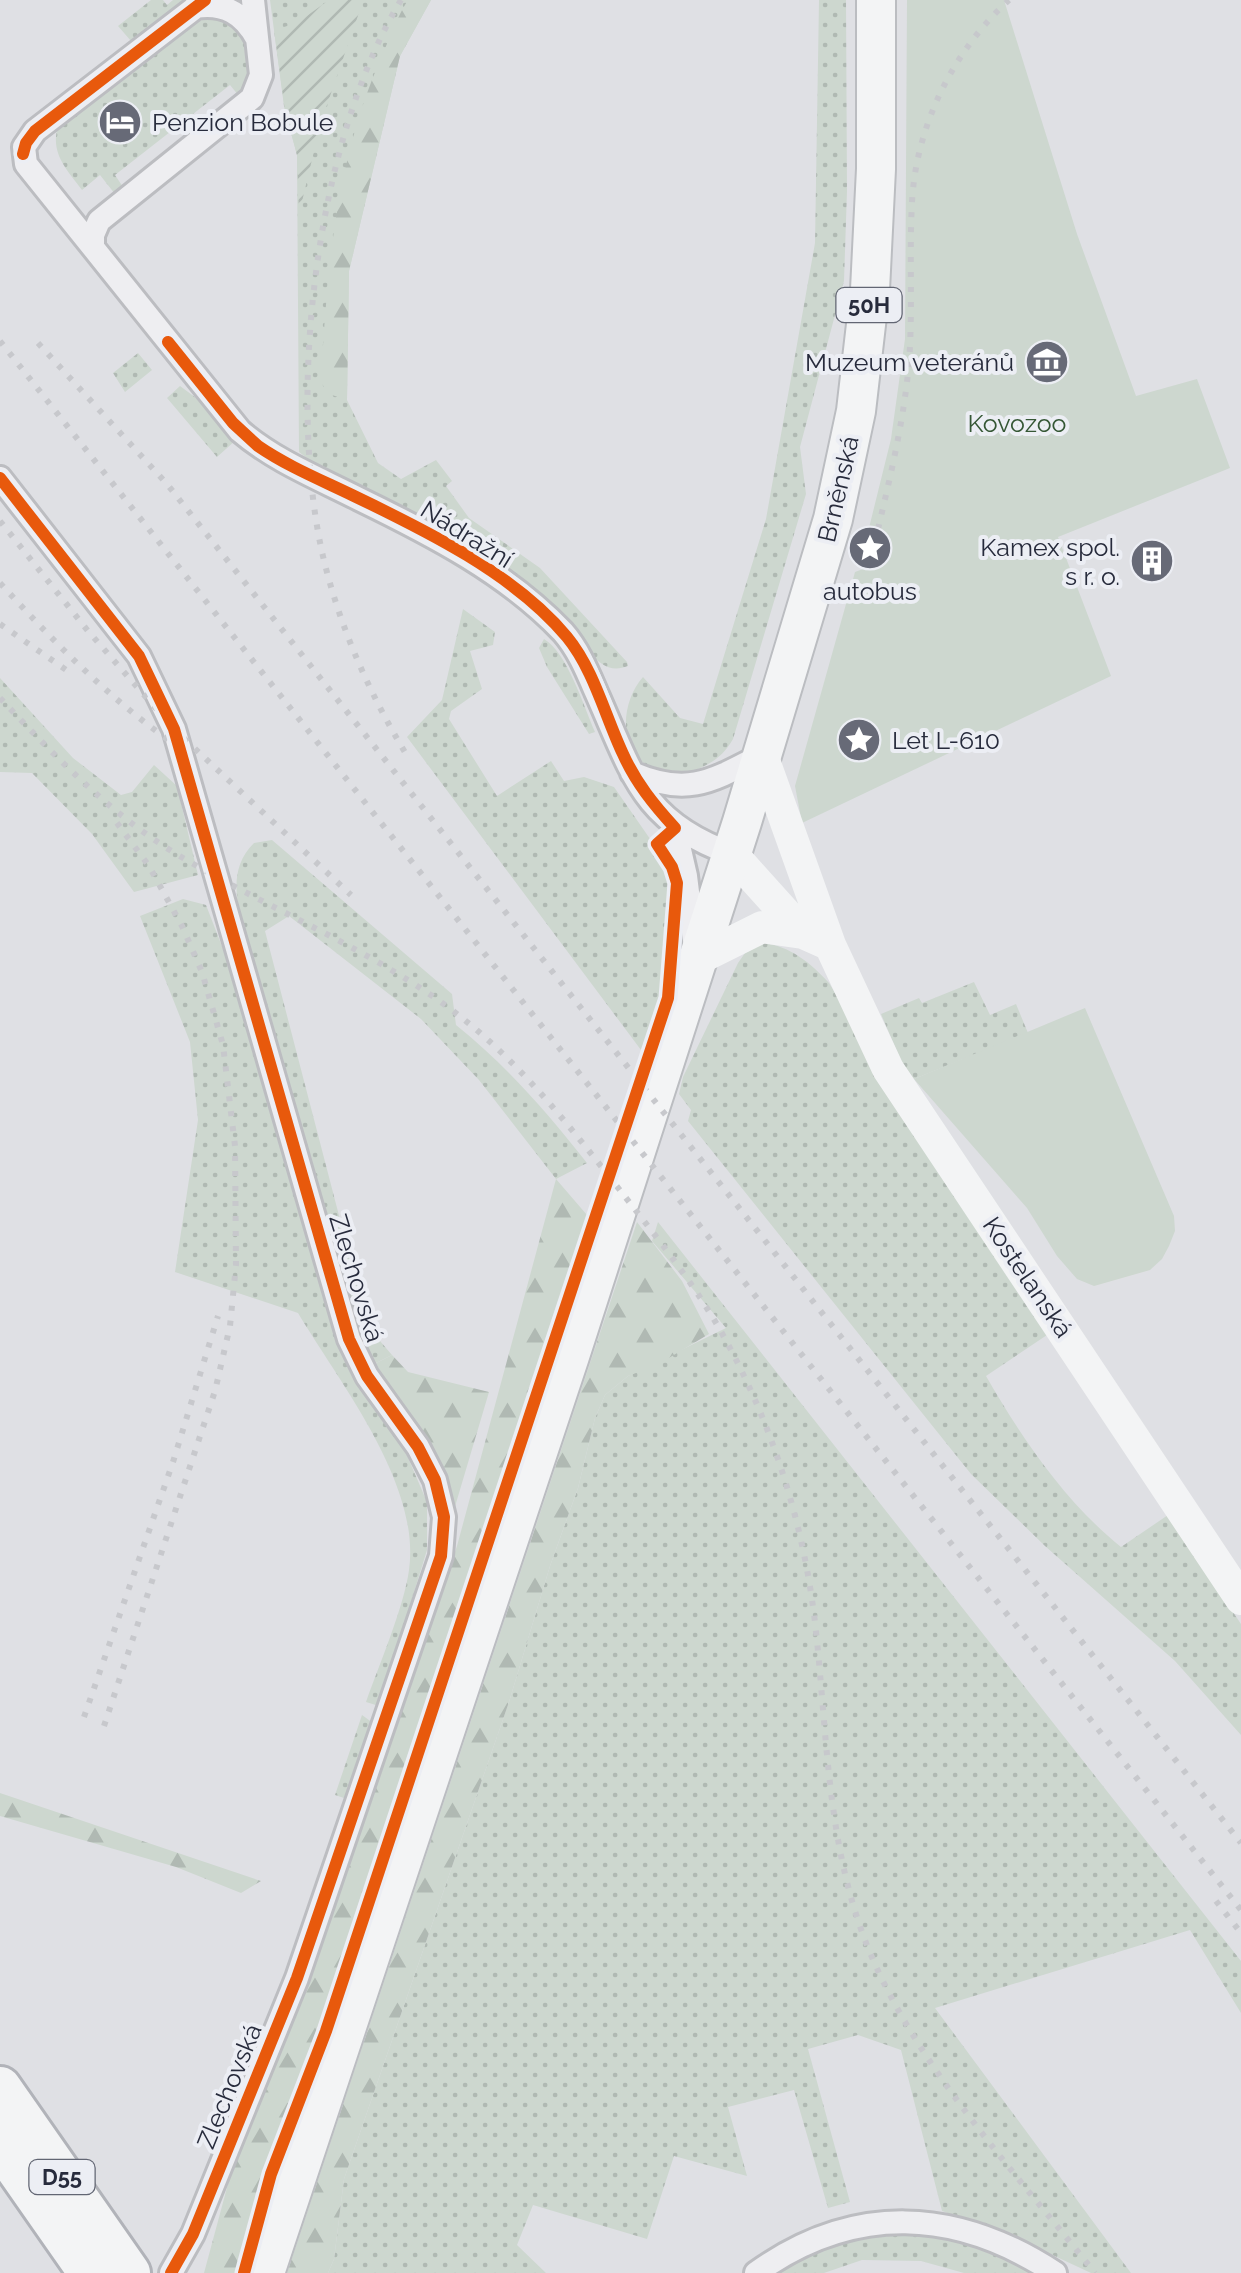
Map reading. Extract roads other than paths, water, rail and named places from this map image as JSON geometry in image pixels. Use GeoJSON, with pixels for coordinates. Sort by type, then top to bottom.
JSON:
{"type":"FeatureCollection","features":[{"type":"Feature","properties":{"kind":"highway","name":"D55"},"geometry":{"type":"LineString","coordinates":[[0,2088],[114,2271]]}},
{"type":"Feature","properties":{"kind":"highway","name":"D55"},"geometry":{"type":"LineString","coordinates":[[0,2144],[114,2271]]}},
{"type":"Feature","properties":{"kind":"main road","name":"Brněnská"},"geometry":{"type":"LineString","coordinates":[[696,960],[833,519],[856,411],[870,290],[876,169],[876,0]]}},
{"type":"Feature","properties":{"kind":"main road","name":"Kostelanská"},"geometry":{"type":"LineString","coordinates":[[762,756],[805,882],[817,939]]}},
{"type":"Feature","properties":{"kind":"main road","name":"Kostelanská"},"geometry":{"type":"LineString","coordinates":[[732,854],[817,939],[892,1076],[1241,1599]]}},
{"type":"Feature","properties":{"kind":"main road"},"geometry":{"type":"LineString","coordinates":[[732,854],[773,859],[805,882]]}},
{"type":"Feature","properties":{"kind":"main road"},"geometry":{"type":"LineString","coordinates":[[696,960],[762,927],[817,939]]}},
{"type":"Feature","properties":{"kind":"main road","name":"50H"},"geometry":{"type":"LineString","coordinates":[[264,2273],[570,1356],[696,960]]}},
{"type":"Feature","properties":{"kind":"street"},"geometry":{"type":"LineString","coordinates":[[93,246],[99,221],[252,98],[261,75],[253,0]]}},
{"type":"Feature","properties":{"kind":"street","name":"Nádražní"},"geometry":{"type":"LineString","coordinates":[[257,40],[250,26],[236,14],[200,3],[31,135],[23,154],[26,164],[233,423],[258,446],[453,548],[550,620],[584,664],[632,773],[650,801],[676,828],[732,854]]}},
{"type":"Feature","properties":{"kind":"street","name":"Zlechovská"},"geometry":{"type":"LineString","coordinates":[[0,478],[138,656],[174,729],[349,1339],[367,1376],[435,1480],[444,1517],[440,1556],[297,1978],[193,2234],[171,2273]]}},
{"type":"Feature","properties":{"kind":"street"},"geometry":{"type":"LineString","coordinates":[[632,773],[668,785],[694,786],[762,756]]}},
{"type":"Feature","properties":{"kind":"street","name":"Nádražní"},"geometry":{"type":"LineString","coordinates":[[676,828],[696,960]]}},
{"type":"Feature","properties":{"kind":"street"},"geometry":{"type":"LineString","coordinates":[[756,2273],[785,2252],[838,2232],[876,2223],[922,2223],[979,2233],[1018,2250],[1055,2273]]}},
{"type":"Feature","properties":{"kind":"railway"},"geometry":{"type":"LineString","coordinates":[[401,0],[372,57],[348,123],[329,194],[316,268],[308,418],[312,488],[329,578],[356,656],[406,754]]}},
{"type":"Feature","properties":{"kind":"railway"},"geometry":{"type":"LineString","coordinates":[[878,529],[907,384],[912,202],[921,146],[955,66],[1009,0]]}},
{"type":"Feature","properties":{"kind":"railway"},"geometry":{"type":"LineString","coordinates":[[0,341],[1241,1910]]}},
{"type":"Feature","properties":{"kind":"railway"},"geometry":{"type":"LineString","coordinates":[[38,343],[167,484],[1241,1843]]}},
{"type":"Feature","properties":{"kind":"railway"},"geometry":{"type":"LineString","coordinates":[[0,521],[88,631],[174,729],[351,895]]}},
{"type":"Feature","properties":{"kind":"railway"},"geometry":{"type":"LineString","coordinates":[[0,583],[85,671],[180,748]]}},
{"type":"Feature","properties":{"kind":"railway"},"geometry":{"type":"LineString","coordinates":[[0,624],[72,674]]}},
{"type":"Feature","properties":{"kind":"railway"},"geometry":{"type":"LineString","coordinates":[[0,698],[82,781],[149,836],[406,979],[489,1041],[557,1112],[684,1274],[737,1361],[768,1431],[791,1502],[814,1614],[834,1814],[862,1932],[881,1978],[934,2067],[997,2153],[1095,2273]]}},
{"type":"Feature","properties":{"kind":"railway"},"geometry":{"type":"LineString","coordinates":[[104,1726],[215,1391],[230,1326],[236,1265],[235,1146],[223,1045],[202,972],[182,926],[149,866],[114,819]]}},
{"type":"Feature","properties":{"kind":"railway"},"geometry":{"type":"LineString","coordinates":[[84,1717],[173,1462],[218,1316]]}},
{"type":"Feature","properties":{"kind":"railway"},"geometry":{"type":"LineString","coordinates":[[1216,1901],[1241,1933]]}},
{"type":"Feature","properties":{"kind":"place","name":"Penzion Bobule"},"geometry":{"type":"Point","coordinates":[120,122]}},
{"type":"Feature","properties":{"kind":"place","name":"Muzeum veteránů"},"geometry":{"type":"Point","coordinates":[1047,362]}},
{"type":"Feature","properties":{"kind":"place","name":"autobus"},"geometry":{"type":"Point","coordinates":[870,548]}},
{"type":"Feature","properties":{"kind":"place","name":"Kamex spol. s r. o."},"geometry":{"type":"Point","coordinates":[1152,561]}},
{"type":"Feature","properties":{"kind":"place","name":"Let L-610"},"geometry":{"type":"Point","coordinates":[859,740]}},
{"type":"Feature","properties":{"kind":"park label","name":"Kovozoo"},"geometry":{"type":"Point","coordinates":[1017,423]}}]}
